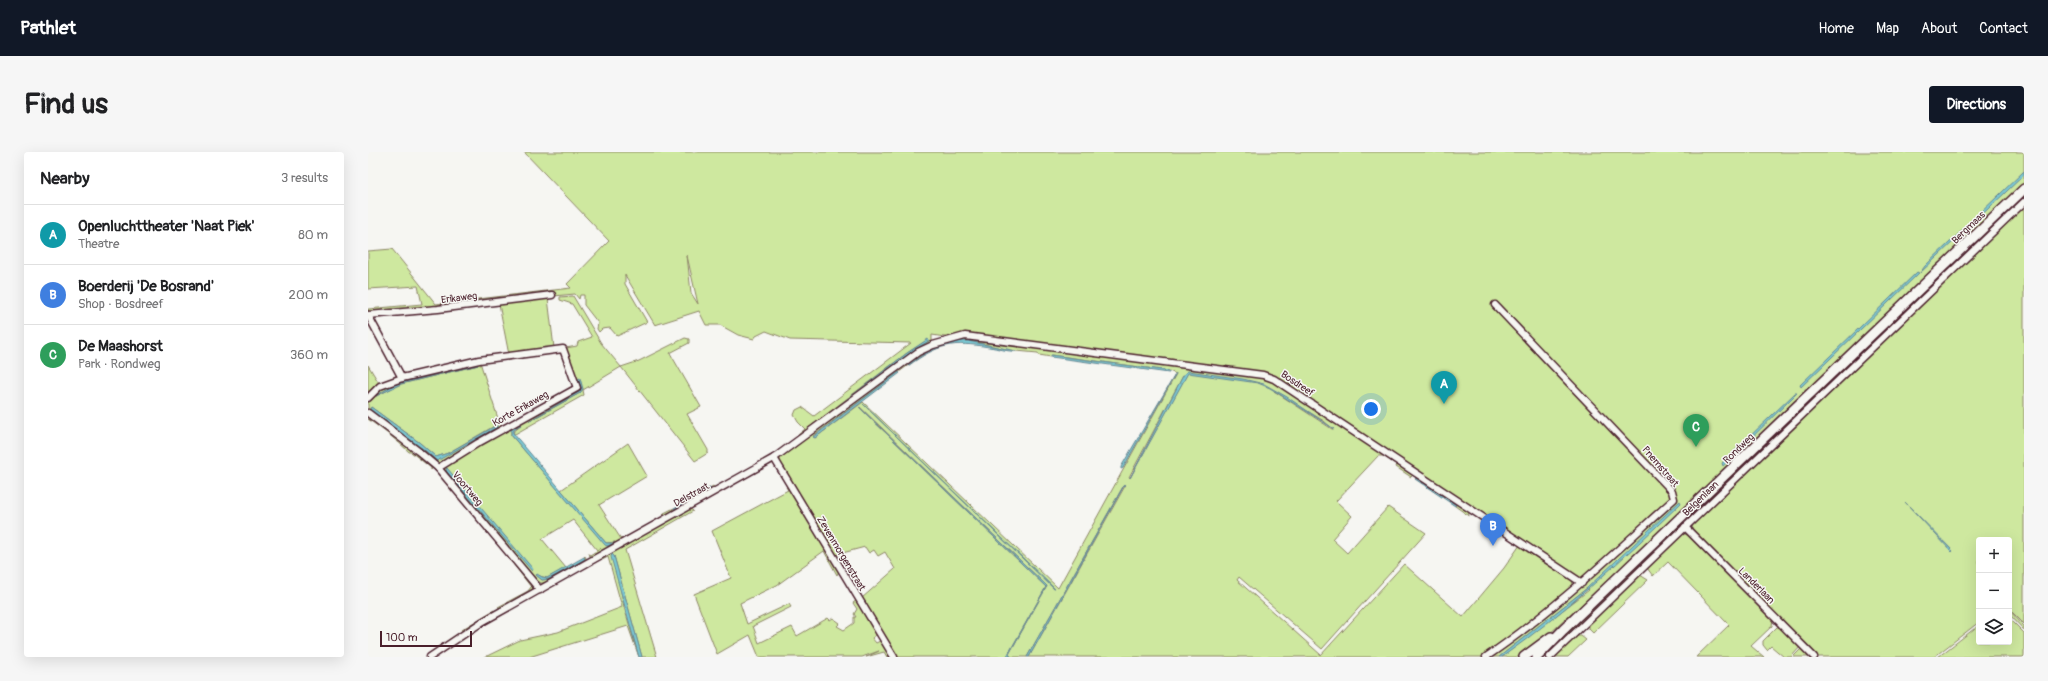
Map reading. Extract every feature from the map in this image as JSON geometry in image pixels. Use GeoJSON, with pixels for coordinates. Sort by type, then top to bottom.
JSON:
{"type":"FeatureCollection","features":[{"type":"Feature","properties":{"kind":"main road","name":"Bergmaas"},"geometry":{"type":"LineString","coordinates":[[1927,281],[2024,189]]}},
{"type":"Feature","properties":{"kind":"main road","name":"Rondweg"},"geometry":{"type":"LineString","coordinates":[[1537,657],[1563,630],[1927,281]]}},
{"type":"Feature","properties":{"kind":"main road","name":"Rondweg"},"geometry":{"type":"LineString","coordinates":[[1524,657],[1563,630]]}},
{"type":"Feature","properties":{"kind":"street","name":"Belgenlaan"},"geometry":{"type":"LineString","coordinates":[[1550,657],[2024,202]]}},
{"type":"Feature","properties":{"kind":"street","name":"Erikaweg"},"geometry":{"type":"LineString","coordinates":[[402,378],[368,315],[438,309],[552,295]]}},
{"type":"Feature","properties":{"kind":"street","name":"Pnemstraat"},"geometry":{"type":"LineString","coordinates":[[1486,657],[1550,610],[1582,584],[1674,498],[1672,491],[1495,305]]}},
{"type":"Feature","properties":{"kind":"street","name":"Bosdreef"},"geometry":{"type":"LineString","coordinates":[[953,338],[965,336],[984,338],[1263,375],[1274,379],[1582,584]]}},
{"type":"Feature","properties":{"kind":"street","name":"Delstraat"},"geometry":{"type":"LineString","coordinates":[[430,657],[482,622],[774,458],[918,352],[953,338]]}},
{"type":"Feature","properties":{"kind":"street","name":"Korte Erikaweg"},"geometry":{"type":"LineString","coordinates":[[402,378],[478,360],[563,348],[577,388],[472,446],[438,468]]}},
{"type":"Feature","properties":{"kind":"street"},"geometry":{"type":"LineString","coordinates":[[368,398],[380,386],[402,378]]}},
{"type":"Feature","properties":{"kind":"street","name":"Voortweg"},"geometry":{"type":"LineString","coordinates":[[368,413],[438,468],[540,590]]}},
{"type":"Feature","properties":{"kind":"street","name":"Zevenmorgenstraat"},"geometry":{"type":"LineString","coordinates":[[774,458],[894,657]]}},
{"type":"Feature","properties":{"kind":"street","name":"Landerlaan"},"geometry":{"type":"LineString","coordinates":[[1685,527],[1814,657]]}},
{"type":"Feature","properties":{"kind":"green space"},"geometry":{"type":"Polygon","coordinates":[[[524,152],[2024,152],[2024,624],[2012,612],[2012,537],[1976,537],[1976,624],[1934,657],[1817,657],[1704,545],[1692,529],[1693,523],[1690,519],[1546,657],[1540,657],[1682,511],[1668,522],[1640,552],[1538,644],[1520,657],[1502,657],[1589,590],[1587,588],[1499,657],[1490,657],[1582,585],[1468,510],[1469,516],[1455,506],[1456,504],[1413,475],[1411,477],[1383,456],[1378,456],[1336,501],[1352,516],[1332,539],[1347,553],[1388,507],[1426,533],[1322,649],[1239,577],[1237,580],[1321,655],[1404,564],[1463,617],[1504,568],[1520,545],[1572,580],[1572,590],[1483,657],[1029,657],[1125,486],[1124,485],[1027,657],[1011,657],[1009,654],[1047,586],[860,407],[1046,587],[1008,655],[1009,657],[895,657],[843,569],[862,598],[895,569],[885,552],[878,556],[874,550],[869,553],[865,547],[835,555],[780,463],[780,458],[925,351],[957,339],[932,335],[932,343],[800,438],[798,435],[805,429],[794,415],[796,410],[802,407],[814,416],[911,343],[790,340],[766,331],[756,336],[754,339],[738,335],[720,325],[706,325],[699,311],[655,325],[625,275],[625,284],[647,322],[617,336],[610,328],[602,329],[599,332],[597,329],[598,323],[584,305],[584,295],[580,295],[579,299],[575,294],[368,313],[368,309],[422,304],[418,286],[368,289],[368,251],[392,249],[436,304],[571,288],[567,284],[609,241],[524,152]],[[687,257],[691,293],[698,304],[687,257]],[[928,341],[907,353],[807,429],[928,341]],[[968,341],[939,346],[926,352],[813,436],[815,438],[863,402],[1058,588],[1176,374],[1169,371],[1052,355],[1051,357],[1039,355],[1038,353],[1016,351],[968,341]],[[1184,374],[1129,477],[1130,478],[1187,374],[1184,374]],[[1274,391],[1333,429],[1324,421],[1274,391]]]}},
{"type":"Feature","properties":{"kind":"green space"},"geometry":{"type":"Polygon","coordinates":[[[573,296],[601,343],[621,367],[583,390],[584,395],[515,434],[513,432],[522,425],[511,431],[511,435],[607,546],[615,542],[606,543],[561,490],[628,443],[647,476],[599,505],[621,539],[627,536],[626,539],[593,558],[588,554],[590,555],[601,548],[597,550],[573,520],[542,539],[566,568],[547,578],[536,575],[542,580],[549,579],[585,559],[585,556],[587,560],[545,583],[541,583],[533,578],[444,469],[446,464],[578,389],[566,348],[577,346],[578,342],[592,337],[572,304],[560,300],[560,297],[573,296]],[[578,379],[581,388],[579,392],[529,421],[580,393],[583,389],[578,379]]]}},
{"type":"Feature","properties":{"kind":"green space"},"geometry":{"type":"Polygon","coordinates":[[[548,298],[554,348],[509,355],[499,304],[548,298]]]}},
{"type":"Feature","properties":{"kind":"green space"},"geometry":{"type":"Polygon","coordinates":[[[685,338],[689,339],[689,343],[670,353],[701,407],[687,414],[708,450],[708,453],[695,461],[621,367],[639,361],[685,338]]]}},
{"type":"Feature","properties":{"kind":"green space"},"geometry":{"type":"Polygon","coordinates":[[[480,362],[501,428],[441,463],[436,463],[368,411],[368,401],[376,391],[389,383],[480,362]],[[478,365],[395,384],[376,396],[401,384],[478,365]],[[371,407],[370,409],[427,452],[436,461],[497,427],[496,425],[448,453],[436,457],[420,443],[371,407]]]}},
{"type":"Feature","properties":{"kind":"green space"},"geometry":{"type":"Polygon","coordinates":[[[368,365],[379,383],[398,376],[368,395],[368,365]]]}},
{"type":"Feature","properties":{"kind":"green space"},"geometry":{"type":"Polygon","coordinates":[[[368,415],[405,442],[433,467],[431,470],[431,468],[368,419],[368,415]]]}},
{"type":"Feature","properties":{"kind":"green space"},"geometry":{"type":"Polygon","coordinates":[[[739,474],[666,517],[663,516],[664,513],[674,508],[675,509],[713,486],[715,488],[739,474]]]}},
{"type":"Feature","properties":{"kind":"green space"},"geometry":{"type":"Polygon","coordinates":[[[789,485],[839,571],[837,575],[824,551],[777,585],[740,603],[747,624],[789,604],[791,607],[753,626],[759,643],[792,627],[797,636],[828,618],[830,620],[833,618],[840,623],[837,626],[844,630],[854,623],[854,617],[856,617],[854,614],[857,609],[853,603],[857,600],[877,631],[876,635],[872,638],[876,643],[882,640],[892,657],[887,657],[884,652],[866,657],[879,651],[862,657],[759,657],[750,635],[717,654],[694,594],[731,578],[712,531],[788,490],[786,487],[789,485]]]}},
{"type":"Feature","properties":{"kind":"green space"},"geometry":{"type":"Polygon","coordinates":[[[689,508],[693,511],[625,550],[657,657],[642,657],[614,556],[624,607],[639,657],[628,626],[529,657],[485,657],[520,640],[558,632],[622,607],[608,557],[602,560],[601,558],[689,508]]]}},
{"type":"Feature","properties":{"kind":"green space"},"geometry":{"type":"Polygon","coordinates":[[[1682,533],[1690,536],[1773,619],[1772,626],[1751,646],[1764,657],[1696,657],[1729,625],[1668,562],[1653,576],[1647,568],[1682,533]]]}},
{"type":"Feature","properties":{"kind":"green space"},"geometry":{"type":"Polygon","coordinates":[[[505,550],[533,586],[532,591],[502,609],[498,607],[528,591],[531,587],[503,551],[505,550]]]}},
{"type":"Feature","properties":{"kind":"green space"},"geometry":{"type":"Polygon","coordinates":[[[1640,575],[1648,580],[1593,633],[1589,629],[1589,623],[1640,575]]]}},
{"type":"Feature","properties":{"kind":"green space"},"geometry":{"type":"Polygon","coordinates":[[[494,610],[494,613],[465,630],[461,630],[494,610]]]}},
{"type":"Feature","properties":{"kind":"green space"},"geometry":{"type":"Polygon","coordinates":[[[2012,613],[2024,626],[2024,630],[2012,617],[2012,613]]]}},
{"type":"Feature","properties":{"kind":"green space"},"geometry":{"type":"Polygon","coordinates":[[[2012,621],[2024,633],[2024,657],[1938,657],[1976,627],[1976,645],[2012,645],[2012,621]]]}},
{"type":"Feature","properties":{"kind":"green space"},"geometry":{"type":"Polygon","coordinates":[[[1777,627],[1780,627],[1801,646],[1791,657],[1784,657],[1771,646],[1767,650],[1763,645],[1763,641],[1777,627]]]}},
{"type":"Feature","properties":{"kind":"green space"},"geometry":{"type":"Polygon","coordinates":[[[1576,636],[1581,636],[1586,640],[1568,657],[1553,657],[1576,636]]]}},
{"type":"Feature","properties":{"kind":"green space"},"geometry":{"type":"Polygon","coordinates":[[[1802,648],[1812,657],[1793,657],[1802,648]]]}},
{"type":"Feature","properties":{"kind":"water"},"geometry":{"type":"Polygon","coordinates":[[[2024,171],[2024,175],[1920,273],[1925,266],[2024,171]]]}},
{"type":"Feature","properties":{"kind":"water"},"geometry":{"type":"Polygon","coordinates":[[[1917,272],[1919,273],[1801,387],[1800,385],[1917,272]]]}},
{"type":"Feature","properties":{"kind":"water"},"geometry":{"type":"Polygon","coordinates":[[[928,339],[929,341],[917,348],[807,430],[907,353],[928,339]]]}},
{"type":"Feature","properties":{"kind":"water"},"geometry":{"type":"Polygon","coordinates":[[[959,341],[968,341],[1016,351],[965,344],[946,346],[928,353],[908,366],[922,356],[943,345],[959,341]]]}},
{"type":"Feature","properties":{"kind":"water"},"geometry":{"type":"Polygon","coordinates":[[[1051,355],[1169,371],[1169,373],[1051,357],[1051,355]]]}},
{"type":"Feature","properties":{"kind":"water"},"geometry":{"type":"Polygon","coordinates":[[[478,365],[401,384],[376,396],[395,384],[478,365]]]}},
{"type":"Feature","properties":{"kind":"water"},"geometry":{"type":"Polygon","coordinates":[[[1188,371],[1243,379],[1264,384],[1287,397],[1334,429],[1270,388],[1258,383],[1188,373],[1130,478],[1184,374],[1188,371]]]}},
{"type":"Feature","properties":{"kind":"water"},"geometry":{"type":"Polygon","coordinates":[[[899,372],[900,373],[815,438],[813,437],[899,372]]]}},
{"type":"Feature","properties":{"kind":"water"},"geometry":{"type":"Polygon","coordinates":[[[1176,373],[1123,468],[1121,469],[1121,467],[1176,373]]]}},
{"type":"Feature","properties":{"kind":"water"},"geometry":{"type":"Polygon","coordinates":[[[580,378],[583,389],[580,393],[529,421],[579,392],[581,388],[578,379],[580,378]]]}},
{"type":"Feature","properties":{"kind":"water"},"geometry":{"type":"Polygon","coordinates":[[[1795,393],[1797,393],[1723,466],[1722,463],[1795,393]]]}},
{"type":"Feature","properties":{"kind":"water"},"geometry":{"type":"Polygon","coordinates":[[[863,404],[1055,589],[1054,589],[863,404]]]}},
{"type":"Feature","properties":{"kind":"water"},"geometry":{"type":"Polygon","coordinates":[[[371,407],[420,443],[436,457],[448,453],[497,425],[497,427],[437,461],[370,409],[371,407]]]}},
{"type":"Feature","properties":{"kind":"water"},"geometry":{"type":"Polygon","coordinates":[[[859,407],[1047,586],[1009,654],[1011,657],[1007,656],[1046,587],[859,407]]]}},
{"type":"Feature","properties":{"kind":"water"},"geometry":{"type":"Polygon","coordinates":[[[522,424],[513,431],[513,433],[606,543],[615,543],[607,546],[605,545],[511,435],[511,430],[522,424]]]}},
{"type":"Feature","properties":{"kind":"water"},"geometry":{"type":"Polygon","coordinates":[[[447,468],[533,569],[532,571],[447,472],[447,468]]]}},
{"type":"Feature","properties":{"kind":"water"},"geometry":{"type":"Polygon","coordinates":[[[1416,478],[1456,505],[1455,506],[1415,479],[1416,478]]]}},
{"type":"Feature","properties":{"kind":"water"},"geometry":{"type":"Polygon","coordinates":[[[1125,484],[1029,657],[1027,657],[1124,485],[1125,484]]]}},
{"type":"Feature","properties":{"kind":"water"},"geometry":{"type":"Polygon","coordinates":[[[710,488],[711,489],[674,509],[674,508],[710,488]]]}},
{"type":"Feature","properties":{"kind":"water"},"geometry":{"type":"Polygon","coordinates":[[[1680,501],[1681,503],[1638,544],[1572,603],[1502,657],[1499,657],[1586,589],[1680,501]]]}},
{"type":"Feature","properties":{"kind":"water"},"geometry":{"type":"Polygon","coordinates":[[[1905,502],[1953,551],[1952,552],[1905,502]]]}},
{"type":"Feature","properties":{"kind":"water"},"geometry":{"type":"Polygon","coordinates":[[[612,554],[614,556],[642,657],[639,657],[611,557],[612,554]]]}},
{"type":"Feature","properties":{"kind":"water"},"geometry":{"type":"Polygon","coordinates":[[[584,557],[585,559],[549,579],[542,580],[536,575],[537,574],[547,578],[584,557]]]}},
{"type":"Feature","properties":{"kind":"place","name":"Openluchttheater 'Naat Piek'"},"geometry":{"type":"Point","coordinates":[1444,404]}},
{"type":"Feature","properties":{"kind":"place","name":"De Maashorst"},"geometry":{"type":"Point","coordinates":[1696,447]}},
{"type":"Feature","properties":{"kind":"place","name":"Boerderij 'De Bosrand'"},"geometry":{"type":"Point","coordinates":[1493,546]}}]}
